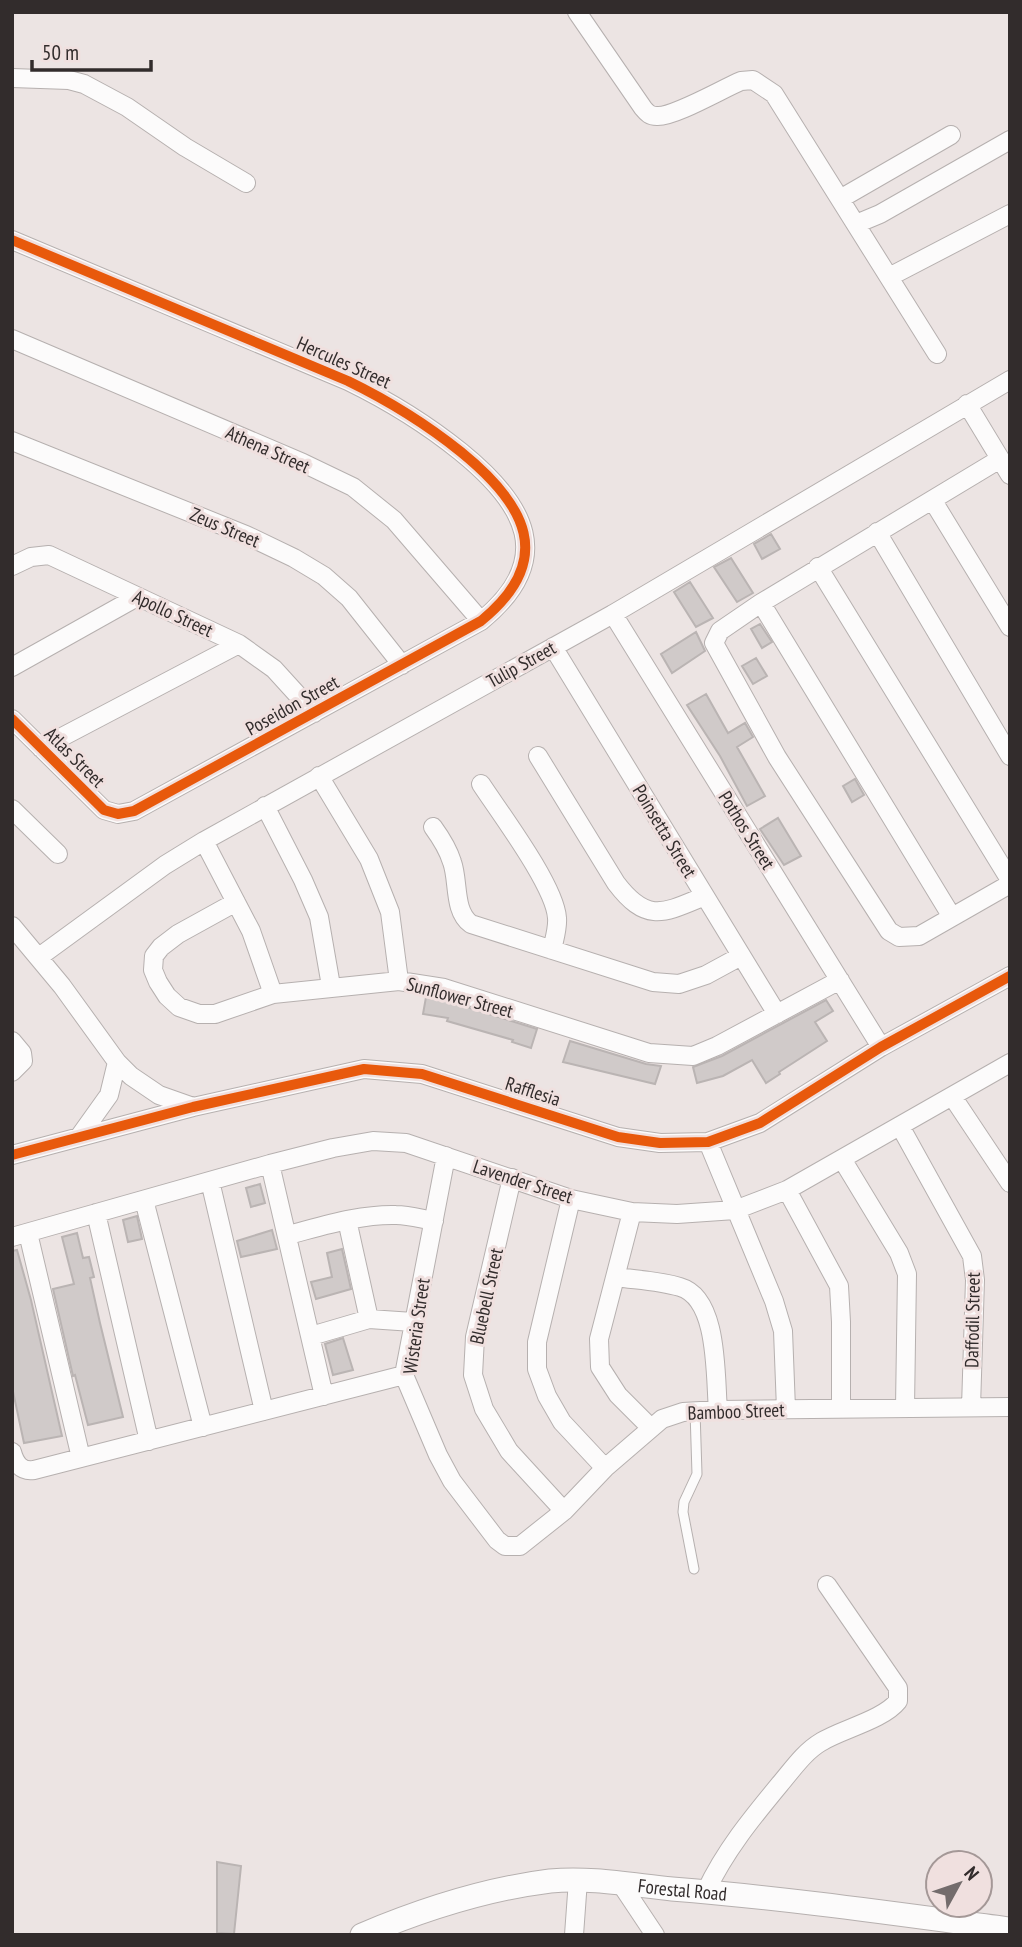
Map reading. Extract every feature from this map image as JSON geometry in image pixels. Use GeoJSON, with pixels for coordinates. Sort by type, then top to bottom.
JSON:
{"type":"FeatureCollection","features":[{"type":"Feature","properties":{"kind":"street"},"geometry":{"type":"LineString","coordinates":[[576,12],[650,115],[660,117],[674,112],[741,80],[752,80],[774,94],[937,354]]}},
{"type":"Feature","properties":{"kind":"street"},"geometry":{"type":"LineString","coordinates":[[12,78],[69,79],[84,84],[127,107],[246,184]]}},
{"type":"Feature","properties":{"kind":"street"},"geometry":{"type":"LineString","coordinates":[[840,199],[951,135]]}},
{"type":"Feature","properties":{"kind":"street"},"geometry":{"type":"LineString","coordinates":[[856,224],[880,214],[1010,140]]}},
{"type":"Feature","properties":{"kind":"street"},"geometry":{"type":"LineString","coordinates":[[889,277],[1010,214]]}},
{"type":"Feature","properties":{"kind":"street","name":"Hercules Street"},"geometry":{"type":"LineString","coordinates":[[12,240],[348,381],[394,404],[436,432],[476,465],[510,500],[525,533],[523,566],[515,584],[507,597],[481,621]]}},
{"type":"Feature","properties":{"kind":"street","name":"Athena Street"},"geometry":{"type":"LineString","coordinates":[[12,339],[303,463],[353,487],[394,520],[481,621]]}},
{"type":"Feature","properties":{"kind":"street","name":"Tulip Street"},"geometry":{"type":"LineString","coordinates":[[39,957],[165,865],[204,841],[613,614],[1010,380]]}},
{"type":"Feature","properties":{"kind":"street"},"geometry":{"type":"LineString","coordinates":[[967,404],[1010,475]]}},
{"type":"Feature","properties":{"kind":"street","name":"Zeus Street"},"geometry":{"type":"LineString","coordinates":[[12,440],[246,534],[294,558],[324,576],[349,598],[402,665]]}},
{"type":"Feature","properties":{"kind":"street"},"geometry":{"type":"LineString","coordinates":[[818,567],[1010,882],[919,936],[899,937],[890,931],[778,757],[715,643],[720,631],[761,603],[818,567],[1000,459]]}},
{"type":"Feature","properties":{"kind":"street"},"geometry":{"type":"LineString","coordinates":[[933,501],[1010,626]]}},
{"type":"Feature","properties":{"kind":"street"},"geometry":{"type":"LineString","coordinates":[[877,532],[1010,756]]}},
{"type":"Feature","properties":{"kind":"street","name":"Apollo Street"},"geometry":{"type":"LineString","coordinates":[[12,566],[30,556],[49,555],[239,644],[274,669],[314,713]]}},
{"type":"Feature","properties":{"kind":"street"},"geometry":{"type":"LineString","coordinates":[[12,667],[137,597]]}},
{"type":"Feature","properties":{"kind":"street"},"geometry":{"type":"LineString","coordinates":[[761,603],[952,917]]}},
{"type":"Feature","properties":{"kind":"street","name":"Pothos Street"},"geometry":{"type":"LineString","coordinates":[[613,614],[881,1046]]}},
{"type":"Feature","properties":{"kind":"street","name":"Poseidon Street"},"geometry":{"type":"LineString","coordinates":[[118,814],[141,808],[481,621]]}},
{"type":"Feature","properties":{"kind":"street"},"geometry":{"type":"LineString","coordinates":[[41,748],[239,644]]}},
{"type":"Feature","properties":{"kind":"street","name":"Poinsetta Street"},"geometry":{"type":"LineString","coordinates":[[553,647],[776,1014]]}},
{"type":"Feature","properties":{"kind":"street","name":"Atlas Street"},"geometry":{"type":"LineString","coordinates":[[12,719],[96,803],[104,810],[118,814]]}},
{"type":"Feature","properties":{"kind":"street"},"geometry":{"type":"LineString","coordinates":[[538,757],[629,900],[657,913],[665,913],[705,896]]}},
{"type":"Feature","properties":{"kind":"street"},"geometry":{"type":"LineString","coordinates":[[319,776],[369,859],[390,912],[399,981]]}},
{"type":"Feature","properties":{"kind":"street"},"geometry":{"type":"LineString","coordinates":[[481,784],[555,902],[558,920],[552,950]]}},
{"type":"Feature","properties":{"kind":"street"},"geometry":{"type":"LineString","coordinates":[[265,806],[319,918],[331,986]]}},
{"type":"Feature","properties":{"kind":"street"},"geometry":{"type":"LineString","coordinates":[[12,809],[58,854]]}},
{"type":"Feature","properties":{"kind":"street"},"geometry":{"type":"LineString","coordinates":[[433,827],[444,842],[453,864],[460,909],[471,924],[653,982],[679,984],[706,975],[741,956]]}},
{"type":"Feature","properties":{"kind":"street"},"geometry":{"type":"LineString","coordinates":[[204,841],[251,931],[273,994]]}},
{"type":"Feature","properties":{"kind":"street","name":"Sunflower Street"},"geometry":{"type":"LineString","coordinates":[[236,902],[178,934],[154,956],[153,970],[167,996],[179,1007],[199,1014],[215,1014],[273,994],[399,981],[444,989],[649,1053],[693,1056],[718,1046],[839,980]]}},
{"type":"Feature","properties":{"kind":"street"},"geometry":{"type":"LineString","coordinates":[[12,926],[85,1016],[117,1062],[145,1087],[171,1101],[192,1107]]}},
{"type":"Feature","properties":{"kind":"street","name":"Rafflesia"},"geometry":{"type":"LineString","coordinates":[[12,1155],[192,1107],[364,1069],[422,1074],[618,1137],[660,1143],[708,1142],[760,1123],[881,1046],[1010,976]]}},
{"type":"Feature","properties":{"kind":"street"},"geometry":{"type":"LineString","coordinates":[[12,1041],[22,1053],[23,1061],[12,1072]]}},
{"type":"Feature","properties":{"kind":"street"},"geometry":{"type":"LineString","coordinates":[[79,1137],[108,1095],[117,1062]]}},
{"type":"Feature","properties":{"kind":"street","name":"Lavender Street"},"geometry":{"type":"LineString","coordinates":[[20,1235],[270,1164],[332,1148],[373,1142],[406,1143],[571,1199],[632,1212],[677,1214],[735,1210],[787,1190],[1010,1063]]}},
{"type":"Feature","properties":{"kind":"street"},"geometry":{"type":"LineString","coordinates":[[952,1096],[1010,1183]]}},
{"type":"Feature","properties":{"kind":"street","name":"Daffodil Street"},"geometry":{"type":"LineString","coordinates":[[900,1126],[972,1256],[975,1280],[971,1407]]}},
{"type":"Feature","properties":{"kind":"street"},"geometry":{"type":"LineString","coordinates":[[708,1142],[774,1301],[783,1331],[786,1409]]}},
{"type":"Feature","properties":{"kind":"street","name":"Wisteria Street"},"geometry":{"type":"LineString","coordinates":[[446,1156],[404,1375],[452,1481],[497,1540],[512,1548]]}},
{"type":"Feature","properties":{"kind":"street"},"geometry":{"type":"LineString","coordinates":[[842,1159],[899,1253],[907,1274],[905,1407]]}},
{"type":"Feature","properties":{"kind":"street"},"geometry":{"type":"LineString","coordinates":[[270,1164],[324,1396]]}},
{"type":"Feature","properties":{"kind":"street","name":"Bluebell Street"},"geometry":{"type":"LineString","coordinates":[[512,1178],[475,1337],[473,1375],[484,1409],[509,1451],[564,1511]]}},
{"type":"Feature","properties":{"kind":"street"},"geometry":{"type":"LineString","coordinates":[[209,1181],[264,1411]]}},
{"type":"Feature","properties":{"kind":"street"},"geometry":{"type":"LineString","coordinates":[[787,1190],[839,1286],[841,1408]]}},
{"type":"Feature","properties":{"kind":"street"},"geometry":{"type":"LineString","coordinates":[[571,1199],[537,1342],[537,1370],[547,1396],[562,1422],[605,1468]]}},
{"type":"Feature","properties":{"kind":"street"},"geometry":{"type":"LineString","coordinates":[[144,1200],[203,1427]]}},
{"type":"Feature","properties":{"kind":"street"},"geometry":{"type":"LineString","coordinates":[[632,1212],[599,1339],[600,1367],[618,1395],[650,1427]]}},
{"type":"Feature","properties":{"kind":"street"},"geometry":{"type":"LineString","coordinates":[[96,1213],[149,1441]]}},
{"type":"Feature","properties":{"kind":"street"},"geometry":{"type":"LineString","coordinates":[[288,1235],[347,1220],[391,1215],[435,1221]]}},
{"type":"Feature","properties":{"kind":"street"},"geometry":{"type":"LineString","coordinates":[[347,1220],[369,1319]]}},
{"type":"Feature","properties":{"kind":"street"},"geometry":{"type":"LineString","coordinates":[[20,1235],[81,1458]]}},
{"type":"Feature","properties":{"kind":"street"},"geometry":{"type":"LineString","coordinates":[[616,1277],[683,1287],[696,1296],[707,1311],[718,1410]]}},
{"type":"Feature","properties":{"kind":"street"},"geometry":{"type":"LineString","coordinates":[[311,1336],[369,1319],[413,1322]]}},
{"type":"Feature","properties":{"kind":"street"},"geometry":{"type":"LineString","coordinates":[[12,1452],[17,1465],[28,1471],[404,1375]]}},
{"type":"Feature","properties":{"kind":"street","name":"Bamboo Street"},"geometry":{"type":"LineString","coordinates":[[512,1548],[520,1546],[564,1511],[605,1468],[650,1427],[672,1414],[718,1410],[1010,1406]]}},
{"type":"Feature","properties":{"kind":"street"},"geometry":{"type":"LineString","coordinates":[[706,1891],[742,1830],[802,1758],[818,1743],[882,1713],[898,1701],[898,1688],[827,1585]]}},
{"type":"Feature","properties":{"kind":"street"},"geometry":{"type":"LineString","coordinates":[[574,1935],[578,1880]]}},
{"type":"Feature","properties":{"kind":"street","name":"Forestal Road"},"geometry":{"type":"LineString","coordinates":[[362,1935],[393,1928],[456,1902],[526,1885],[578,1880],[806,1901],[1010,1929]]}},
{"type":"Feature","properties":{"kind":"street"},"geometry":{"type":"LineString","coordinates":[[621,1884],[655,1935]]}},
{"type":"Feature","properties":{"kind":"lane"},"geometry":{"type":"LineString","coordinates":[[694,1569],[683,1512],[684,1502],[697,1474],[695,1411]]}},
{"type":"Feature","properties":{"kind":"building"},"geometry":{"type":"Polygon","coordinates":[[[771,534],[780,549],[762,559],[754,544],[771,534]]]}},
{"type":"Feature","properties":{"kind":"building"},"geometry":{"type":"Polygon","coordinates":[[[731,558],[753,593],[737,602],[714,567],[731,558]]]}},
{"type":"Feature","properties":{"kind":"building"},"geometry":{"type":"Polygon","coordinates":[[[690,582],[713,618],[696,627],[674,592],[690,582]]]}},
{"type":"Feature","properties":{"kind":"building"},"geometry":{"type":"Polygon","coordinates":[[[760,624],[772,642],[762,648],[751,629],[760,624]]]}},
{"type":"Feature","properties":{"kind":"building"},"geometry":{"type":"Polygon","coordinates":[[[696,632],[705,651],[672,673],[661,654],[696,632]]]}},
{"type":"Feature","properties":{"kind":"building"},"geometry":{"type":"Polygon","coordinates":[[[756,658],[767,676],[753,684],[742,666],[756,658]]]}},
{"type":"Feature","properties":{"kind":"building"},"geometry":{"type":"Polygon","coordinates":[[[706,694],[728,733],[745,723],[753,737],[737,747],[765,796],[747,806],[720,756],[687,705],[706,694]]]}},
{"type":"Feature","properties":{"kind":"building"},"geometry":{"type":"Polygon","coordinates":[[[855,779],[864,795],[852,802],[843,786],[855,779]]]}},
{"type":"Feature","properties":{"kind":"building"},"geometry":{"type":"Polygon","coordinates":[[[778,818],[801,856],[784,865],[760,829],[778,818]]]}},
{"type":"Feature","properties":{"kind":"building"},"geometry":{"type":"Polygon","coordinates":[[[426,997],[441,999],[537,1029],[531,1048],[512,1042],[513,1040],[447,1021],[448,1018],[423,1014],[426,997]]]}},
{"type":"Feature","properties":{"kind":"building"},"geometry":{"type":"Polygon","coordinates":[[[826,1000],[833,1011],[815,1022],[827,1041],[779,1072],[780,1074],[766,1083],[752,1060],[723,1076],[697,1083],[693,1067],[722,1056],[826,1000]]]}},
{"type":"Feature","properties":{"kind":"building"},"geometry":{"type":"Polygon","coordinates":[[[570,1041],[661,1066],[655,1084],[563,1062],[570,1041]]]}},
{"type":"Feature","properties":{"kind":"building"},"geometry":{"type":"Polygon","coordinates":[[[260,1184],[265,1203],[251,1207],[246,1188],[260,1184]]]}},
{"type":"Feature","properties":{"kind":"building"},"geometry":{"type":"Polygon","coordinates":[[[137,1216],[142,1239],[128,1242],[123,1220],[137,1216]]]}},
{"type":"Feature","properties":{"kind":"building"},"geometry":{"type":"Polygon","coordinates":[[[272,1230],[277,1249],[241,1257],[237,1241],[272,1230]]]}},
{"type":"Feature","properties":{"kind":"building"},"geometry":{"type":"Polygon","coordinates":[[[77,1233],[83,1258],[89,1257],[94,1277],[90,1278],[123,1417],[88,1425],[75,1375],[73,1376],[53,1289],[74,1284],[62,1237],[77,1233]]]}},
{"type":"Feature","properties":{"kind":"building"},"geometry":{"type":"Polygon","coordinates":[[[342,1249],[351,1289],[316,1299],[311,1282],[332,1277],[327,1253],[342,1249]]]}},
{"type":"Feature","properties":{"kind":"building"},"geometry":{"type":"Polygon","coordinates":[[[17,1250],[62,1436],[24,1443],[12,1387],[12,1251],[17,1250]]]}},
{"type":"Feature","properties":{"kind":"building"},"geometry":{"type":"Polygon","coordinates":[[[343,1338],[353,1370],[333,1375],[325,1344],[343,1338]]]}},
{"type":"Feature","properties":{"kind":"building"},"geometry":{"type":"Polygon","coordinates":[[[217,1862],[241,1866],[234,1934],[217,1933],[217,1862]]]}},
{"type":"Feature","properties":{"kind":"cycle path"},"geometry":{"type":"LineString","coordinates":[[12,240],[348,381],[406,413],[461,452],[502,492],[524,533],[525,554],[519,576],[505,598],[481,621],[134,811],[118,814],[104,810],[12,719]]}},
{"type":"Feature","properties":{"kind":"cycle path"},"geometry":{"type":"LineString","coordinates":[[12,1155],[193,1107],[364,1069],[422,1074],[618,1137],[660,1143],[708,1142],[760,1123],[881,1047],[1010,976]]}}]}
